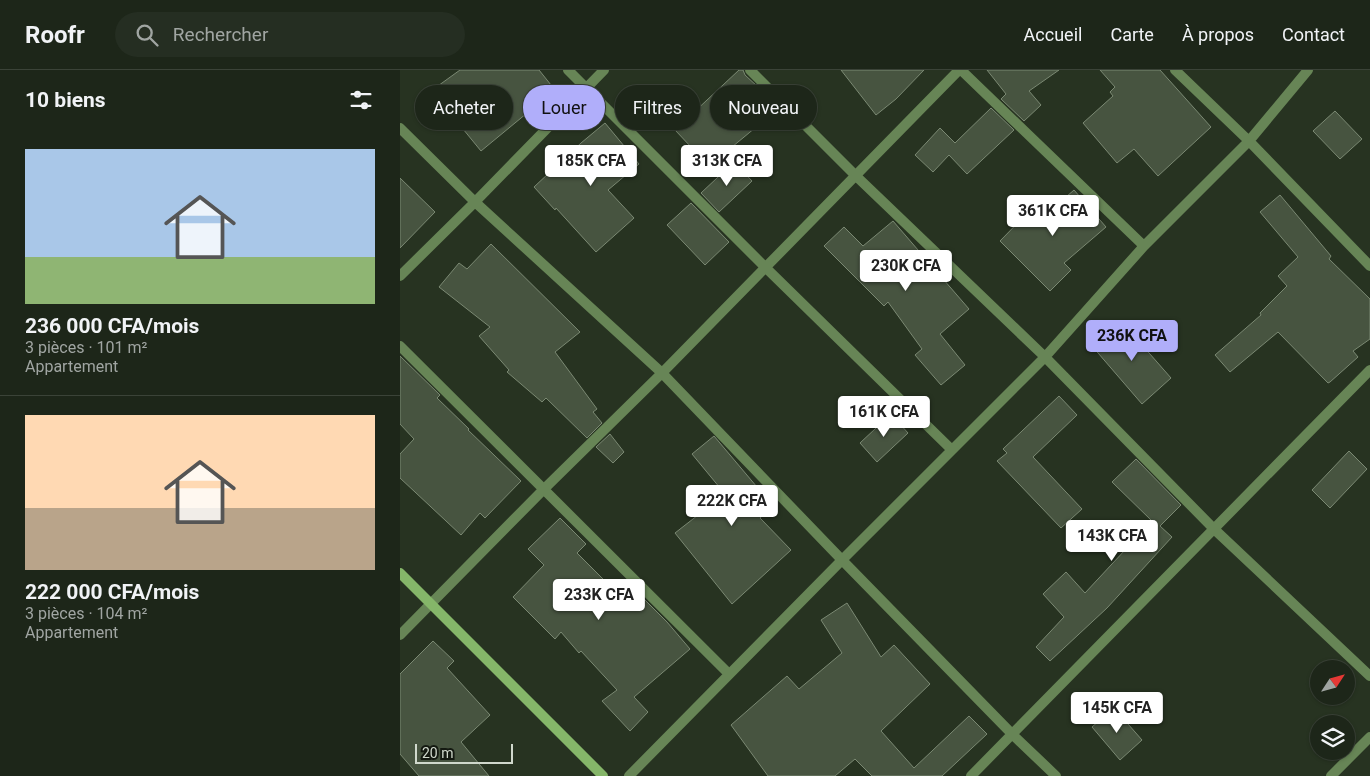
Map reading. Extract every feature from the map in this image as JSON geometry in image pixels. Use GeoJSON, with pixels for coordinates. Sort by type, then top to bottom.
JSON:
{"type":"FeatureCollection","features":[{"type":"Feature","properties":{"kind":"street"},"geometry":{"type":"LineString","coordinates":[[568,70],[583,85]]}},
{"type":"Feature","properties":{"kind":"street"},"geometry":{"type":"LineString","coordinates":[[589,85],[604,70]]}},
{"type":"Feature","properties":{"kind":"street"},"geometry":{"type":"LineString","coordinates":[[750,70],[855,175],[1045,357],[1214,529],[1370,676]]}},
{"type":"Feature","properties":{"kind":"street"},"geometry":{"type":"LineString","coordinates":[[400,634],[662,373],[960,70],[1144,246]]}},
{"type":"Feature","properties":{"kind":"street"},"geometry":{"type":"LineString","coordinates":[[1175,70],[1249,141],[1370,266]]}},
{"type":"Feature","properties":{"kind":"street"},"geometry":{"type":"LineString","coordinates":[[629,776],[1045,357],[1144,246],[1249,141],[1308,70]]}},
{"type":"Feature","properties":{"kind":"street"},"geometry":{"type":"LineString","coordinates":[[605,107],[952,450]]}},
{"type":"Feature","properties":{"kind":"street"},"geometry":{"type":"LineString","coordinates":[[400,128],[475,202],[662,373],[1013,735],[1056,776]]}},
{"type":"Feature","properties":{"kind":"street"},"geometry":{"type":"LineString","coordinates":[[400,276],[545,130]]}},
{"type":"Feature","properties":{"kind":"street"},"geometry":{"type":"LineString","coordinates":[[400,346],[729,674]]}},
{"type":"Feature","properties":{"kind":"street"},"geometry":{"type":"LineString","coordinates":[[971,776],[1370,370]]}},
{"type":"Feature","properties":{"kind":"street"},"geometry":{"type":"LineString","coordinates":[[400,573],[603,776]]}},
{"type":"Feature","properties":{"kind":"street"},"geometry":{"type":"LineString","coordinates":[[1332,776],[1370,737]]}},
{"type":"Feature","properties":{"kind":"building"},"geometry":{"type":"Polygon","coordinates":[[[460,70],[539,70],[551,85],[523,85],[523,116],[513,125],[513,85],[439,85],[460,70]]]}},
{"type":"Feature","properties":{"kind":"building"},"geometry":{"type":"Polygon","coordinates":[[[739,70],[743,70],[745,75],[756,85],[723,85],[739,70]]]}},
{"type":"Feature","properties":{"kind":"building"},"geometry":{"type":"Polygon","coordinates":[[[841,70],[924,70],[896,99],[876,115],[841,70]]]}},
{"type":"Feature","properties":{"kind":"building"},"geometry":{"type":"Polygon","coordinates":[[[987,70],[1059,70],[1029,91],[1041,105],[1024,121],[1001,99],[1006,94],[987,70]]]}},
{"type":"Feature","properties":{"kind":"building"},"geometry":{"type":"Polygon","coordinates":[[[1100,70],[1160,70],[1211,127],[1158,176],[1134,149],[1117,163],[1083,123],[1113,96],[1110,92],[1115,87],[1100,70]]]}},
{"type":"Feature","properties":{"kind":"building"},"geometry":{"type":"Polygon","coordinates":[[[710,97],[710,130],[753,130],[709,166],[675,130],[700,130],[700,107],[710,97]]]}},
{"type":"Feature","properties":{"kind":"building"},"geometry":{"type":"Polygon","coordinates":[[[991,108],[1014,130],[967,174],[949,155],[933,172],[915,155],[940,128],[955,143],[991,108]]]}},
{"type":"Feature","properties":{"kind":"building"},"geometry":{"type":"Polygon","coordinates":[[[1335,111],[1362,139],[1340,159],[1313,131],[1335,111]]]}},
{"type":"Feature","properties":{"kind":"building"},"geometry":{"type":"Polygon","coordinates":[[[605,123],[639,164],[608,190],[634,218],[596,252],[534,187],[597,130],[605,130],[605,123]]]}},
{"type":"Feature","properties":{"kind":"building"},"geometry":{"type":"Polygon","coordinates":[[[464,130],[506,130],[481,151],[464,130]]]}},
{"type":"Feature","properties":{"kind":"building"},"geometry":{"type":"Polygon","coordinates":[[[734,162],[752,181],[719,212],[701,193],[734,162]]]}},
{"type":"Feature","properties":{"kind":"building"},"geometry":{"type":"Polygon","coordinates":[[[400,178],[435,212],[400,248],[400,178]]]}},
{"type":"Feature","properties":{"kind":"building"},"geometry":{"type":"Polygon","coordinates":[[[1074,190],[1106,227],[1064,263],[1071,270],[1050,291],[1000,241],[1041,199],[1050,211],[1074,190]]]}},
{"type":"Feature","properties":{"kind":"building"},"geometry":{"type":"Polygon","coordinates":[[[1280,195],[1331,256],[1329,259],[1370,299],[1370,339],[1353,351],[1358,357],[1328,383],[1278,332],[1230,372],[1215,355],[1261,315],[1260,313],[1287,286],[1278,276],[1298,257],[1260,212],[1280,195]]]}},
{"type":"Feature","properties":{"kind":"building"},"geometry":{"type":"Polygon","coordinates":[[[691,203],[729,242],[705,265],[667,225],[691,203]]]}},
{"type":"Feature","properties":{"kind":"building"},"geometry":{"type":"Polygon","coordinates":[[[893,221],[969,309],[940,334],[965,365],[941,385],[915,355],[922,349],[888,302],[884,306],[824,246],[844,227],[863,246],[893,221]]]}},
{"type":"Feature","properties":{"kind":"building"},"geometry":{"type":"Polygon","coordinates":[[[491,244],[580,332],[555,352],[597,409],[593,412],[602,423],[587,438],[546,398],[542,402],[507,372],[509,370],[479,336],[490,327],[439,287],[459,263],[467,269],[491,244]]]}},
{"type":"Feature","properties":{"kind":"building"},"geometry":{"type":"Polygon","coordinates":[[[1121,321],[1171,378],[1142,404],[1092,346],[1121,321]]]}},
{"type":"Feature","properties":{"kind":"building"},"geometry":{"type":"Polygon","coordinates":[[[400,356],[440,395],[437,398],[521,481],[485,518],[480,513],[461,535],[400,478],[400,454],[414,439],[400,424],[400,356]]]}},
{"type":"Feature","properties":{"kind":"building"},"geometry":{"type":"Polygon","coordinates":[[[1059,396],[1077,415],[1033,457],[1082,509],[1061,528],[997,461],[1007,453],[1003,449],[1059,396]]]}},
{"type":"Feature","properties":{"kind":"building"},"geometry":{"type":"Polygon","coordinates":[[[891,414],[908,433],[877,462],[860,443],[891,414]]]}},
{"type":"Feature","properties":{"kind":"building"},"geometry":{"type":"Polygon","coordinates":[[[610,434],[624,452],[613,463],[596,447],[610,434]]]}},
{"type":"Feature","properties":{"kind":"building"},"geometry":{"type":"Polygon","coordinates":[[[714,436],[773,506],[760,518],[791,550],[732,604],[675,533],[725,494],[692,454],[714,436]]]}},
{"type":"Feature","properties":{"kind":"building"},"geometry":{"type":"Polygon","coordinates":[[[1349,451],[1367,469],[1330,508],[1312,490],[1349,451]]]}},
{"type":"Feature","properties":{"kind":"building"},"geometry":{"type":"Polygon","coordinates":[[[1136,459],[1181,505],[1160,526],[1172,537],[1107,608],[1050,661],[1036,647],[1064,617],[1043,594],[1066,572],[1085,593],[1152,521],[1112,482],[1136,459]]]}},
{"type":"Feature","properties":{"kind":"building"},"geometry":{"type":"Polygon","coordinates":[[[560,518],[586,544],[577,553],[626,602],[637,592],[667,622],[690,649],[634,697],[648,712],[630,731],[602,701],[617,690],[581,651],[579,653],[561,632],[555,639],[513,597],[544,565],[528,549],[560,518]]]}},
{"type":"Feature","properties":{"kind":"building"},"geometry":{"type":"Polygon","coordinates":[[[847,603],[881,657],[894,645],[930,684],[881,731],[914,768],[969,716],[987,734],[942,776],[872,776],[855,759],[835,776],[768,776],[731,725],[787,676],[799,689],[842,653],[821,620],[847,603]]]}},
{"type":"Feature","properties":{"kind":"building"},"geometry":{"type":"Polygon","coordinates":[[[433,641],[454,661],[447,668],[490,715],[461,742],[489,776],[419,776],[400,754],[400,674],[433,641]]]}},
{"type":"Feature","properties":{"kind":"building"},"geometry":{"type":"Polygon","coordinates":[[[1114,708],[1142,740],[1120,760],[1092,727],[1114,708]]]}}]}
